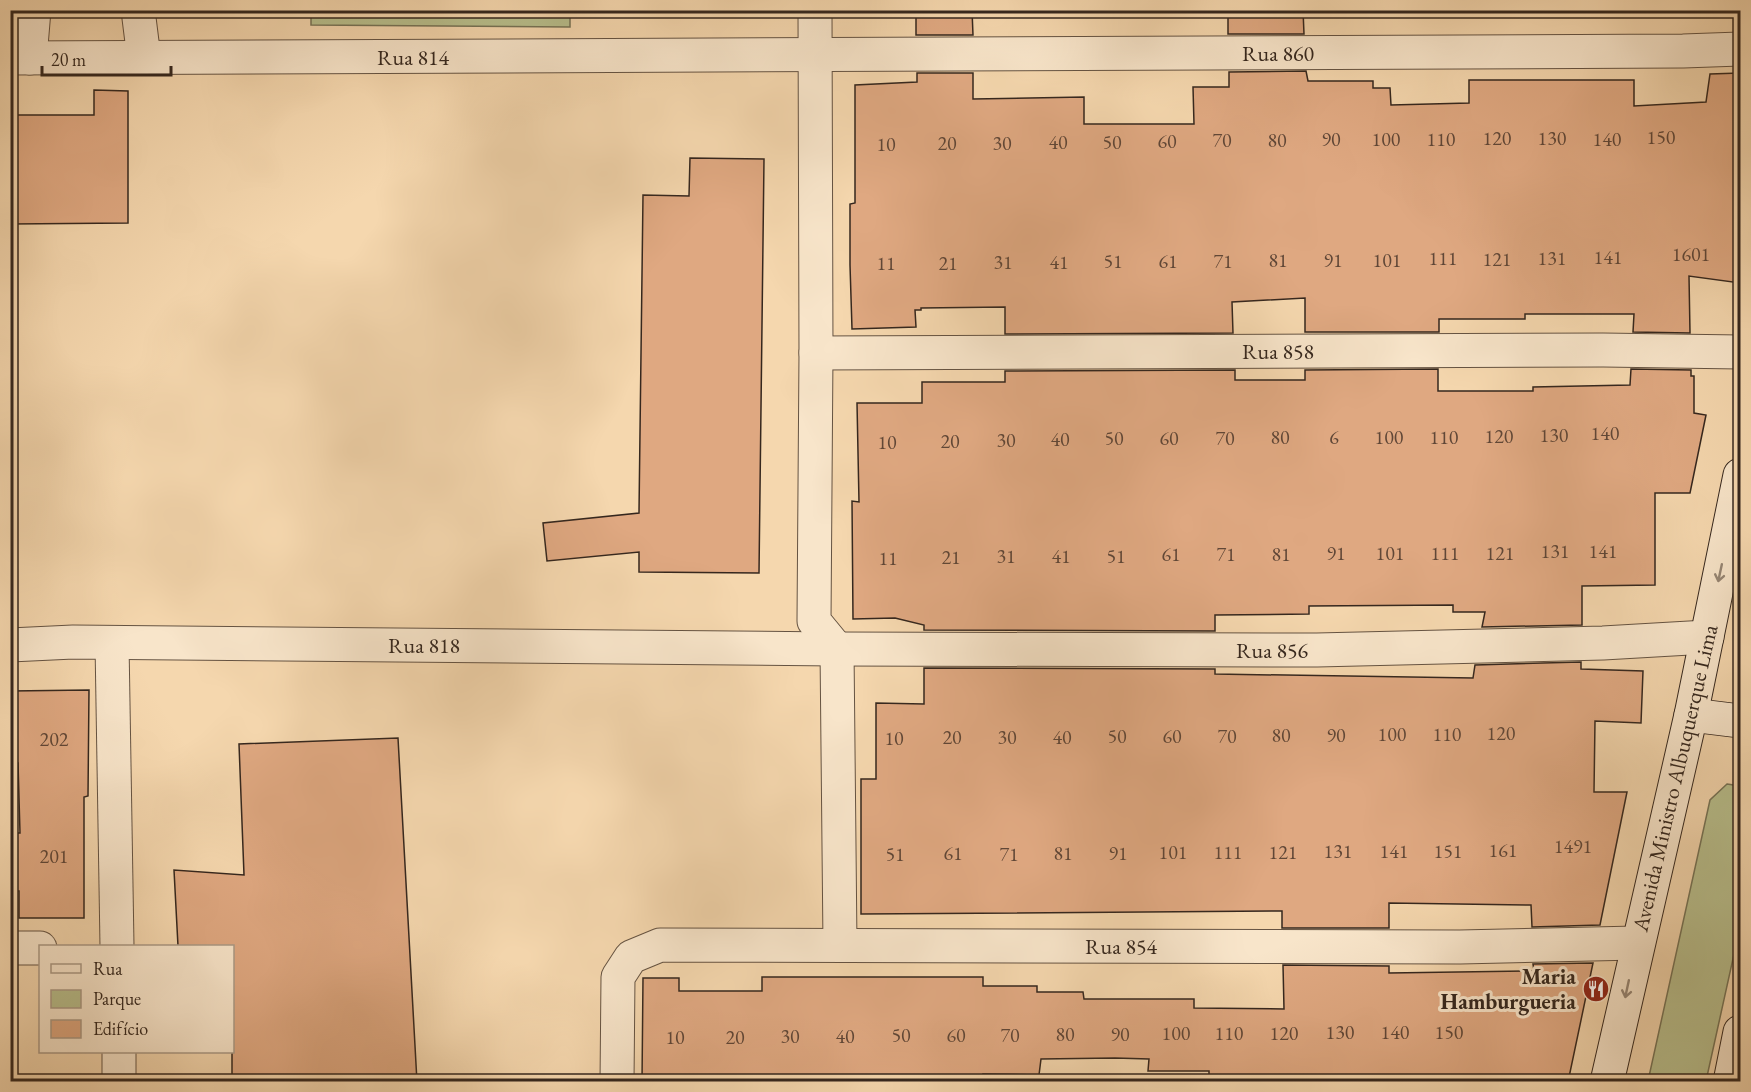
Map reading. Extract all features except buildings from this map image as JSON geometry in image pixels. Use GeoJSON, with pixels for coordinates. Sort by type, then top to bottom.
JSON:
{"type":"FeatureCollection","features":[{"type":"Feature","properties":{"kind":"street"},"geometry":{"type":"LineString","coordinates":[[20,58],[34,10]]}},
{"type":"Feature","properties":{"kind":"street"},"geometry":{"type":"LineString","coordinates":[[138,10],[144,58]]}},
{"type":"Feature","properties":{"kind":"street"},"geometry":{"type":"LineString","coordinates":[[815,10],[814,621],[837,649],[840,945]]}},
{"type":"Feature","properties":{"kind":"street","name":"Rua 860"},"geometry":{"type":"LineString","coordinates":[[816,55],[1740,49]]}},
{"type":"Feature","properties":{"kind":"street","name":"Rua 814"},"geometry":{"type":"LineString","coordinates":[[20,58],[816,55]]}},
{"type":"Feature","properties":{"kind":"street","name":"Rua 858"},"geometry":{"type":"LineString","coordinates":[[816,353],[1602,350],[1740,352]]}},
{"type":"Feature","properties":{"kind":"street","name":"Avenida Ministro Albuquerque Lima"},"geometry":{"type":"LineString","coordinates":[[1607,1082],[1691,715],[1740,475]]}},
{"type":"Feature","properties":{"kind":"street","name":"Rua 856"},"geometry":{"type":"LineString","coordinates":[[837,649],[1317,650],[1603,643],[1707,637]]}},
{"type":"Feature","properties":{"kind":"street","name":"Rua 818"},"geometry":{"type":"LineString","coordinates":[[10,645],[73,642],[837,649]]}},
{"type":"Feature","properties":{"kind":"street"},"geometry":{"type":"LineString","coordinates":[[112,643],[117,945]]}},
{"type":"Feature","properties":{"kind":"street"},"geometry":{"type":"LineString","coordinates":[[1691,715],[1740,721]]}},
{"type":"Feature","properties":{"kind":"street","name":"Rua 854"},"geometry":{"type":"LineString","coordinates":[[617,1082],[618,977],[631,957],[660,945],[1460,947],[1637,943]]}},
{"type":"Feature","properties":{"kind":"street"},"geometry":{"type":"LineString","coordinates":[[10,948],[39,948]]}},
{"type":"Feature","properties":{"kind":"street"},"geometry":{"type":"LineString","coordinates":[[1730,1082],[1740,1032]]}},
{"type":"Feature","properties":{"kind":"street"},"geometry":{"type":"LineString","coordinates":[[119,1053],[119,1082]]}},
{"type":"Feature","properties":{"kind":"green space"},"geometry":{"type":"Polygon","coordinates":[[[311,11],[570,11],[570,27],[311,25],[311,11]]]}},
{"type":"Feature","properties":{"kind":"green space"},"geometry":{"type":"Polygon","coordinates":[[[1727,784],[1740,786],[1740,927],[1706,1081],[1648,1081],[1710,800],[1727,784]]]}},
{"type":"Feature","properties":{"kind":"place","name":"Maria Hamburgueria"},"geometry":{"type":"Point","coordinates":[1596,989]}}]}
